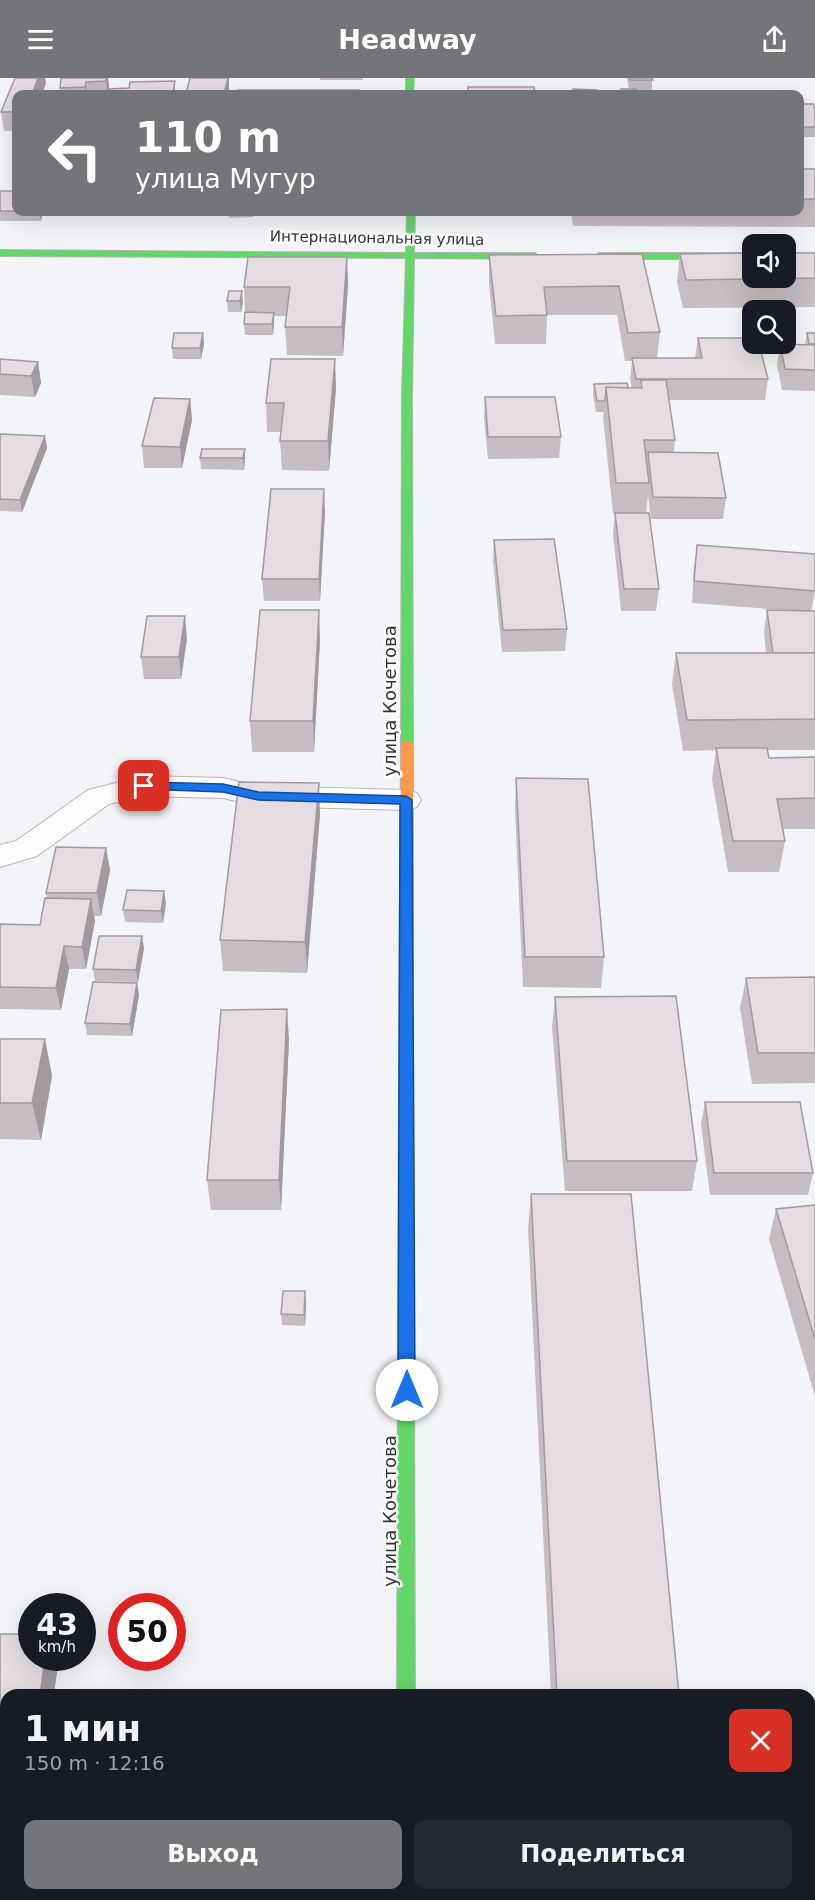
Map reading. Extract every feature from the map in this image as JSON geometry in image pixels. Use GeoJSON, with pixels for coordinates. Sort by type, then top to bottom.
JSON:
{"type":"FeatureCollection","features":[{"type":"Feature","properties":{"kind":"main road","name":"улица Кочетова"},"geometry":{"type":"LineString","coordinates":[[406,1689],[407,395],[411,216]]}},
{"type":"Feature","properties":{"kind":"main road","name":"Интернациональная улица"},"geometry":{"type":"LineString","coordinates":[[0,253],[544,256]]}},
{"type":"Feature","properties":{"kind":"main road"},"geometry":{"type":"LineString","coordinates":[[590,256],[742,256]]}},
{"type":"Feature","properties":{"kind":"street"},"geometry":{"type":"LineString","coordinates":[[0,856],[26,849],[99,797],[144,786],[223,788],[258,796],[406,800]]}},
{"type":"Feature","properties":{"kind":"building"},"geometry":{"type":"Polygon","coordinates":[[[15,78],[38,78],[34,90],[12,90],[12,112],[1,112],[15,78]]]}},
{"type":"Feature","properties":{"kind":"building"},"geometry":{"type":"Polygon","coordinates":[[[61,78],[106,78],[106,81],[86,82],[85,87],[60,88],[61,78]]]}},
{"type":"Feature","properties":{"kind":"building"},"geometry":{"type":"Polygon","coordinates":[[[190,78],[228,78],[225,90],[187,90],[190,78]]]}},
{"type":"Feature","properties":{"kind":"building"},"geometry":{"type":"Polygon","coordinates":[[[629,78],[652,78],[653,80],[630,80],[629,78]]]}},
{"type":"Feature","properties":{"kind":"building"},"geometry":{"type":"Polygon","coordinates":[[[175,81],[174,90],[109,90],[129,88],[130,82],[175,81]]]}},
{"type":"Feature","properties":{"kind":"building"},"geometry":{"type":"Polygon","coordinates":[[[468,87],[534,87],[534,90],[468,90],[468,87]]]}},
{"type":"Feature","properties":{"kind":"building"},"geometry":{"type":"Polygon","coordinates":[[[804,104],[813,104],[815,127],[804,127],[804,104]]]}},
{"type":"Feature","properties":{"kind":"building"},"geometry":{"type":"Polygon","coordinates":[[[804,169],[815,169],[815,199],[804,199],[804,169]]]}},
{"type":"Feature","properties":{"kind":"building"},"geometry":{"type":"Polygon","coordinates":[[[0,191],[12,191],[12,211],[0,211],[0,191]]]}},
{"type":"Feature","properties":{"kind":"building"},"geometry":{"type":"Polygon","coordinates":[[[742,253],[742,279],[686,280],[680,254],[742,253]]]}},
{"type":"Feature","properties":{"kind":"building"},"geometry":{"type":"Polygon","coordinates":[[[796,253],[815,253],[815,278],[796,278],[796,253]]]}},
{"type":"Feature","properties":{"kind":"building"},"geometry":{"type":"Polygon","coordinates":[[[642,254],[660,332],[628,333],[619,286],[544,287],[547,315],[496,316],[489,255],[642,254]]]}},
{"type":"Feature","properties":{"kind":"building"},"geometry":{"type":"Polygon","coordinates":[[[248,257],[347,257],[342,327],[285,327],[290,287],[244,287],[248,257]]]}},
{"type":"Feature","properties":{"kind":"building"},"geometry":{"type":"Polygon","coordinates":[[[229,291],[242,291],[240,301],[227,301],[229,291]]]}},
{"type":"Feature","properties":{"kind":"building"},"geometry":{"type":"Polygon","coordinates":[[[245,312],[274,313],[272,324],[244,324],[245,312]]]}},
{"type":"Feature","properties":{"kind":"building"},"geometry":{"type":"Polygon","coordinates":[[[174,333],[203,333],[200,348],[172,348],[174,333]]]}},
{"type":"Feature","properties":{"kind":"building"},"geometry":{"type":"Polygon","coordinates":[[[807,333],[815,333],[815,344],[809,344],[807,333]]]}},
{"type":"Feature","properties":{"kind":"building"},"geometry":{"type":"Polygon","coordinates":[[[698,338],[742,338],[742,354],[762,354],[768,379],[636,379],[632,358],[702,358],[698,338]]]}},
{"type":"Feature","properties":{"kind":"building"},"geometry":{"type":"Polygon","coordinates":[[[796,344],[815,345],[815,370],[785,369],[782,354],[796,354],[796,344]]]}},
{"type":"Feature","properties":{"kind":"building"},"geometry":{"type":"Polygon","coordinates":[[[0,359],[38,362],[31,376],[0,374],[0,359]]]}},
{"type":"Feature","properties":{"kind":"building"},"geometry":{"type":"Polygon","coordinates":[[[271,359],[335,359],[328,441],[280,441],[284,403],[266,403],[271,359]]]}},
{"type":"Feature","properties":{"kind":"building"},"geometry":{"type":"Polygon","coordinates":[[[641,380],[666,380],[675,440],[644,440],[649,483],[616,483],[606,387],[642,388],[641,380]]]}},
{"type":"Feature","properties":{"kind":"building"},"geometry":{"type":"Polygon","coordinates":[[[627,383],[628,388],[606,387],[605,401],[597,401],[594,384],[627,383]]]}},
{"type":"Feature","properties":{"kind":"building"},"geometry":{"type":"Polygon","coordinates":[[[485,397],[555,397],[561,437],[488,437],[485,397]]]}},
{"type":"Feature","properties":{"kind":"building"},"geometry":{"type":"Polygon","coordinates":[[[154,398],[190,399],[180,447],[142,446],[154,398]]]}},
{"type":"Feature","properties":{"kind":"building"},"geometry":{"type":"Polygon","coordinates":[[[0,434],[45,436],[20,500],[0,499],[0,434]]]}},
{"type":"Feature","properties":{"kind":"building"},"geometry":{"type":"Polygon","coordinates":[[[202,449],[245,449],[243,458],[200,458],[202,449]]]}},
{"type":"Feature","properties":{"kind":"building"},"geometry":{"type":"Polygon","coordinates":[[[648,452],[718,453],[726,498],[653,497],[648,452]]]}},
{"type":"Feature","properties":{"kind":"building"},"geometry":{"type":"Polygon","coordinates":[[[271,489],[324,489],[319,579],[262,579],[271,489]]]}},
{"type":"Feature","properties":{"kind":"building"},"geometry":{"type":"Polygon","coordinates":[[[615,513],[649,513],[659,589],[624,589],[615,513]]]}},
{"type":"Feature","properties":{"kind":"building"},"geometry":{"type":"Polygon","coordinates":[[[554,539],[567,629],[503,630],[494,540],[554,539]]]}},
{"type":"Feature","properties":{"kind":"building"},"geometry":{"type":"Polygon","coordinates":[[[697,545],[815,554],[815,591],[694,581],[697,545]]]}},
{"type":"Feature","properties":{"kind":"building"},"geometry":{"type":"Polygon","coordinates":[[[260,610],[319,610],[313,721],[250,721],[260,610]]]}},
{"type":"Feature","properties":{"kind":"building"},"geometry":{"type":"Polygon","coordinates":[[[767,610],[815,611],[815,653],[773,653],[767,610]]]}},
{"type":"Feature","properties":{"kind":"building"},"geometry":{"type":"Polygon","coordinates":[[[147,616],[185,616],[179,657],[141,657],[147,616]]]}},
{"type":"Feature","properties":{"kind":"building"},"geometry":{"type":"Polygon","coordinates":[[[676,653],[815,653],[815,719],[687,720],[676,653]]]}},
{"type":"Feature","properties":{"kind":"building"},"geometry":{"type":"Polygon","coordinates":[[[716,748],[767,748],[769,758],[815,757],[815,798],[777,799],[785,841],[733,841],[716,748]]]}},
{"type":"Feature","properties":{"kind":"building"},"geometry":{"type":"Polygon","coordinates":[[[516,778],[588,779],[604,957],[525,957],[516,778]]]}},
{"type":"Feature","properties":{"kind":"building"},"geometry":{"type":"Polygon","coordinates":[[[239,782],[319,783],[305,942],[220,940],[239,782]]]}},
{"type":"Feature","properties":{"kind":"building"},"geometry":{"type":"Polygon","coordinates":[[[56,847],[106,848],[97,893],[46,893],[56,847]]]}},
{"type":"Feature","properties":{"kind":"building"},"geometry":{"type":"Polygon","coordinates":[[[127,890],[164,891],[161,911],[123,910],[127,890]]]}},
{"type":"Feature","properties":{"kind":"building"},"geometry":{"type":"Polygon","coordinates":[[[45,898],[91,899],[82,947],[64,946],[56,988],[0,987],[0,924],[40,925],[45,898]]]}},
{"type":"Feature","properties":{"kind":"building"},"geometry":{"type":"Polygon","coordinates":[[[99,936],[142,936],[136,970],[93,969],[99,936]]]}},
{"type":"Feature","properties":{"kind":"building"},"geometry":{"type":"Polygon","coordinates":[[[815,977],[815,1053],[758,1053],[746,978],[815,977]]]}},
{"type":"Feature","properties":{"kind":"building"},"geometry":{"type":"Polygon","coordinates":[[[93,982],[137,983],[130,1024],[85,1023],[93,982]]]}},
{"type":"Feature","properties":{"kind":"building"},"geometry":{"type":"Polygon","coordinates":[[[676,996],[697,1161],[567,1161],[555,997],[676,996]]]}},
{"type":"Feature","properties":{"kind":"building"},"geometry":{"type":"Polygon","coordinates":[[[287,1009],[279,1180],[207,1180],[221,1010],[287,1009]]]}},
{"type":"Feature","properties":{"kind":"building"},"geometry":{"type":"Polygon","coordinates":[[[0,1039],[45,1039],[32,1103],[0,1103],[0,1039]]]}},
{"type":"Feature","properties":{"kind":"building"},"geometry":{"type":"Polygon","coordinates":[[[705,1102],[800,1102],[813,1173],[714,1173],[705,1102]]]}},
{"type":"Feature","properties":{"kind":"building"},"geometry":{"type":"Polygon","coordinates":[[[531,1194],[631,1194],[678,1689],[557,1689],[531,1194]]]}},
{"type":"Feature","properties":{"kind":"building"},"geometry":{"type":"Polygon","coordinates":[[[815,1205],[815,1339],[776,1209],[815,1205]]]}},
{"type":"Feature","properties":{"kind":"building"},"geometry":{"type":"Polygon","coordinates":[[[283,1291],[305,1291],[304,1315],[281,1314],[283,1291]]]}},
{"type":"Feature","properties":{"kind":"building"},"geometry":{"type":"Polygon","coordinates":[[[0,1634],[18,1634],[18,1671],[43,1671],[41,1689],[0,1689],[0,1634]]]}},
{"type":"Feature","properties":{"kind":"traffic: fast"},"geometry":{"type":"LineString","coordinates":[[410,78],[410,90]]}},
{"type":"Feature","properties":{"kind":"traffic: fast"},"geometry":{"type":"LineString","coordinates":[[407,744],[407,395],[411,216]]}},
{"type":"Feature","properties":{"kind":"traffic: fast"},"geometry":{"type":"LineString","coordinates":[[0,253],[535,256]]}},
{"type":"Feature","properties":{"kind":"traffic: fast"},"geometry":{"type":"LineString","coordinates":[[599,256],[742,256]]}},
{"type":"Feature","properties":{"kind":"traffic: fast"},"geometry":{"type":"LineString","coordinates":[[406,1050],[406,1689]]}},
{"type":"Feature","properties":{"kind":"traffic: slow"},"geometry":{"type":"LineString","coordinates":[[406,1050],[407,744]]}},
{"type":"Feature","properties":{"kind":"route"},"geometry":{"type":"LineString","coordinates":[[144,786],[223,788],[258,796],[406,800],[407,1390]]}}]}
